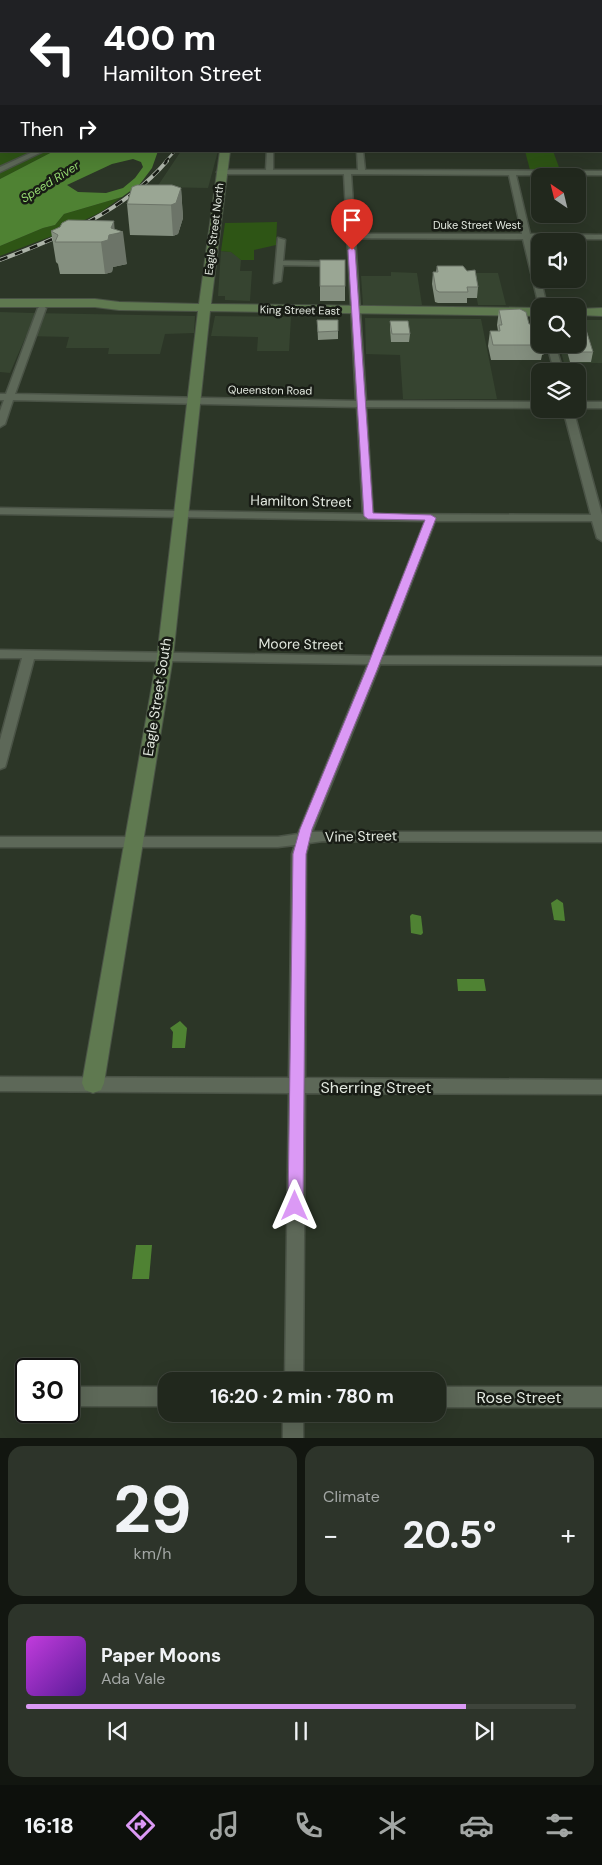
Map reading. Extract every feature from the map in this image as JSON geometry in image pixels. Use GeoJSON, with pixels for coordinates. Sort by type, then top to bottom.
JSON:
{"type":"FeatureCollection","features":[{"type":"Feature","properties":{"kind":"main road","name":"Eagle Street North"},"geometry":{"type":"LineString","coordinates":[[205,308],[225,152]]}},
{"type":"Feature","properties":{"kind":"main road","name":"King Street East"},"geometry":{"type":"LineString","coordinates":[[0,303],[356,311],[531,312]]}},
{"type":"Feature","properties":{"kind":"main road","name":"King Street East"},"geometry":{"type":"LineString","coordinates":[[0,307],[92,308],[119,306]]}},
{"type":"Feature","properties":{"kind":"main road","name":"Eagle Street South"},"geometry":{"type":"LineString","coordinates":[[93,1083],[132,842],[165,657],[205,308]]}},
{"type":"Feature","properties":{"kind":"main road"},"geometry":{"type":"LineString","coordinates":[[586,312],[602,312]]}},
{"type":"Feature","properties":{"kind":"street"},"geometry":{"type":"LineString","coordinates":[[0,170],[39,152]]}},
{"type":"Feature","properties":{"kind":"street"},"geometry":{"type":"LineString","coordinates":[[268,173],[270,152]]}},
{"type":"Feature","properties":{"kind":"street"},"geometry":{"type":"LineString","coordinates":[[360,152],[362,173]]}},
{"type":"Feature","properties":{"kind":"street"},"geometry":{"type":"LineString","coordinates":[[221,172],[602,173]]}},
{"type":"Feature","properties":{"kind":"street"},"geometry":{"type":"LineString","coordinates":[[347,173],[368,516]]}},
{"type":"Feature","properties":{"kind":"street"},"geometry":{"type":"LineString","coordinates":[[512,173],[541,298]]}},
{"type":"Feature","properties":{"kind":"street","name":"Duke Street West"},"geometry":{"type":"LineString","coordinates":[[351,236],[602,237]]}},
{"type":"Feature","properties":{"kind":"street"},"geometry":{"type":"LineString","coordinates":[[277,281],[281,240]]}},
{"type":"Feature","properties":{"kind":"street"},"geometry":{"type":"LineString","coordinates":[[279,263],[352,263]]}},
{"type":"Feature","properties":{"kind":"street"},"geometry":{"type":"LineString","coordinates":[[0,424],[5,397],[42,308]]}},
{"type":"Feature","properties":{"kind":"street","name":"Queenston Road"},"geometry":{"type":"LineString","coordinates":[[5,397],[361,404],[531,404]]}},
{"type":"Feature","properties":{"kind":"street"},"geometry":{"type":"LineString","coordinates":[[586,405],[602,405]]}},
{"type":"Feature","properties":{"kind":"street"},"geometry":{"type":"LineString","coordinates":[[571,418],[599,518],[602,538]]}},
{"type":"Feature","properties":{"kind":"street","name":"Hamilton Street"},"geometry":{"type":"LineString","coordinates":[[0,511],[431,518],[599,518]]}},
{"type":"Feature","properties":{"kind":"street"},"geometry":{"type":"LineString","coordinates":[[294,1372],[299,854],[303,839],[376,660],[431,518]]}},
{"type":"Feature","properties":{"kind":"street","name":"Moore Street"},"geometry":{"type":"LineString","coordinates":[[0,654],[376,660],[602,661]]}},
{"type":"Feature","properties":{"kind":"street"},"geometry":{"type":"LineString","coordinates":[[0,764],[29,655]]}},
{"type":"Feature","properties":{"kind":"street","name":"Vine Street"},"geometry":{"type":"LineString","coordinates":[[0,842],[278,842],[323,836],[602,837]]}},
{"type":"Feature","properties":{"kind":"street","name":"Sherring Street"},"geometry":{"type":"LineString","coordinates":[[0,1084],[93,1083],[297,1087],[602,1087]]}},
{"type":"Feature","properties":{"kind":"street"},"geometry":{"type":"LineString","coordinates":[[80,1396],[158,1397]]}},
{"type":"Feature","properties":{"kind":"street","name":"Rose Street"},"geometry":{"type":"LineString","coordinates":[[446,1397],[602,1397]]}},
{"type":"Feature","properties":{"kind":"street"},"geometry":{"type":"LineString","coordinates":[[293,1422],[293,1438]]}},
{"type":"Feature","properties":{"kind":"shaded area"},"geometry":{"type":"Polygon","coordinates":[[[0,152],[52,152],[0,179],[0,152]]]}},
{"type":"Feature","properties":{"kind":"shaded area"},"geometry":{"type":"Polygon","coordinates":[[[180,152],[218,152],[208,188],[157,187],[180,152]]]}},
{"type":"Feature","properties":{"kind":"shaded area"},"geometry":{"type":"Polygon","coordinates":[[[525,152],[553,152],[559,168],[531,168],[531,170],[525,152]]]}},
{"type":"Feature","properties":{"kind":"shaded area"},"geometry":{"type":"Polygon","coordinates":[[[122,197],[101,212],[52,236],[0,256],[0,246],[55,225],[64,214],[122,197]]]}},
{"type":"Feature","properties":{"kind":"shaded area"},"geometry":{"type":"Polygon","coordinates":[[[277,222],[276,245],[254,250],[254,260],[241,260],[231,252],[221,251],[225,223],[277,222]]]}},
{"type":"Feature","properties":{"kind":"shaded area"},"geometry":{"type":"Polygon","coordinates":[[[221,251],[231,252],[241,260],[240,271],[252,271],[250,301],[225,300],[225,296],[218,296],[221,251]]]}},
{"type":"Feature","properties":{"kind":"shaded area"},"geometry":{"type":"Polygon","coordinates":[[[391,272],[417,273],[422,305],[363,305],[361,276],[391,276],[391,272]]]}},
{"type":"Feature","properties":{"kind":"shaded area"},"geometry":{"type":"Polygon","coordinates":[[[472,273],[498,273],[506,305],[478,305],[472,273]]]}},
{"type":"Feature","properties":{"kind":"shaded area"},"geometry":{"type":"Polygon","coordinates":[[[0,312],[195,316],[194,333],[165,334],[160,354],[108,354],[109,348],[66,348],[69,337],[26,336],[10,373],[0,372],[0,312]]]}},
{"type":"Feature","properties":{"kind":"shaded area"},"geometry":{"type":"Polygon","coordinates":[[[215,316],[291,317],[289,351],[257,351],[258,337],[211,336],[215,316]]]}},
{"type":"Feature","properties":{"kind":"shaded area"},"geometry":{"type":"Polygon","coordinates":[[[365,318],[481,319],[497,399],[403,399],[400,355],[366,354],[365,318]]]}},
{"type":"Feature","properties":{"kind":"shaded area"},"geometry":{"type":"Polygon","coordinates":[[[586,320],[602,320],[602,363],[564,363],[561,353],[586,353],[586,320]]]}},
{"type":"Feature","properties":{"kind":"water","name":"Speed River"},"geometry":{"type":"Polygon","coordinates":[[[52,152],[158,152],[152,168],[140,184],[122,197],[64,214],[55,225],[0,246],[0,179],[52,152]],[[133,159],[112,164],[67,185],[78,192],[106,193],[123,188],[135,178],[143,167],[141,162],[133,159]]]}},
{"type":"Feature","properties":{"kind":"water"},"geometry":{"type":"Polygon","coordinates":[[[557,899],[563,903],[565,921],[554,920],[551,903],[557,899]]]}},
{"type":"Feature","properties":{"kind":"water"},"geometry":{"type":"Polygon","coordinates":[[[412,914],[421,916],[423,933],[421,935],[411,933],[410,916],[412,914]]]}},
{"type":"Feature","properties":{"kind":"water"},"geometry":{"type":"Polygon","coordinates":[[[457,979],[484,979],[486,991],[458,991],[457,979]]]}},
{"type":"Feature","properties":{"kind":"water"},"geometry":{"type":"Polygon","coordinates":[[[180,1021],[187,1028],[185,1048],[172,1048],[173,1032],[170,1028],[180,1021]]]}},
{"type":"Feature","properties":{"kind":"water"},"geometry":{"type":"Polygon","coordinates":[[[136,1245],[152,1245],[149,1279],[132,1279],[136,1245]]]}},
{"type":"Feature","properties":{"kind":"building"},"geometry":{"type":"Polygon","coordinates":[[[137,185],[172,185],[181,188],[176,203],[171,205],[127,204],[132,187],[137,185]]]}},
{"type":"Feature","properties":{"kind":"building"},"geometry":{"type":"Polygon","coordinates":[[[68,220],[114,221],[111,228],[123,232],[109,235],[108,240],[101,242],[55,242],[58,235],[51,231],[60,227],[62,223],[68,220]]]}},
{"type":"Feature","properties":{"kind":"building"},"geometry":{"type":"Polygon","coordinates":[[[320,260],[345,260],[345,286],[320,286],[320,260]]]}},
{"type":"Feature","properties":{"kind":"building"},"geometry":{"type":"Polygon","coordinates":[[[437,266],[463,266],[467,271],[475,270],[478,287],[467,287],[468,292],[439,292],[436,290],[433,272],[438,272],[437,266]]]}},
{"type":"Feature","properties":{"kind":"building"},"geometry":{"type":"Polygon","coordinates":[[[520,309],[526,312],[529,324],[531,324],[531,345],[493,345],[490,331],[500,331],[499,325],[502,325],[499,310],[520,309]]]}},
{"type":"Feature","properties":{"kind":"building"},"geometry":{"type":"Polygon","coordinates":[[[317,320],[338,320],[338,331],[318,332],[317,320]]]}},
{"type":"Feature","properties":{"kind":"building"},"geometry":{"type":"Polygon","coordinates":[[[390,321],[408,321],[410,334],[392,334],[390,321]]]}},
{"type":"Feature","properties":{"kind":"building"},"geometry":{"type":"Polygon","coordinates":[[[586,330],[593,352],[586,352],[586,330]]]}},
{"type":"Feature","properties":{"kind":"railway"},"geometry":{"type":"LineString","coordinates":[[165,162],[174,152]]}},
{"type":"Feature","properties":{"kind":"railway"},"geometry":{"type":"LineString","coordinates":[[0,260],[68,232],[111,209],[150,179],[167,161]]}},
{"type":"Feature","properties":{"kind":"route"},"geometry":{"type":"LineString","coordinates":[[295,1206],[299,854],[306,829],[372,670],[431,518],[368,516],[352,250]]}}]}
